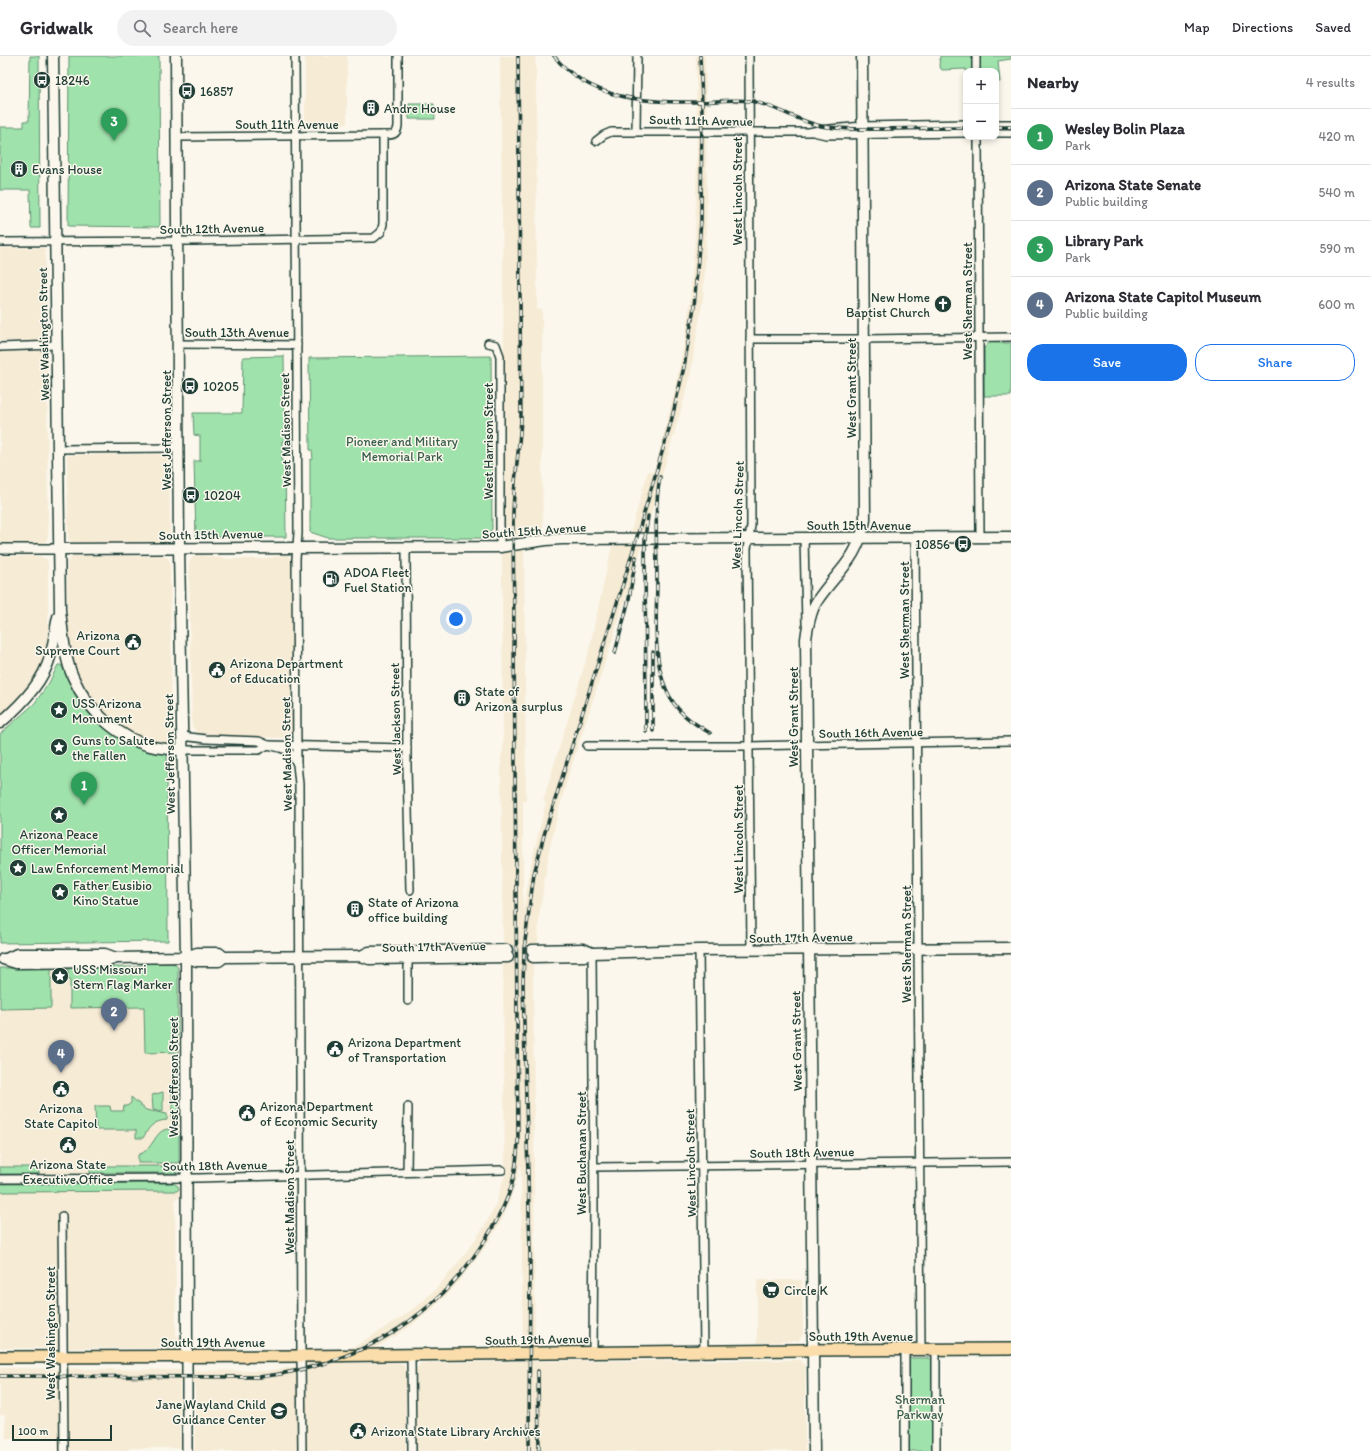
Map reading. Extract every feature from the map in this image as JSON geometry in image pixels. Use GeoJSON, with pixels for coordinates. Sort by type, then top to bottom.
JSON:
{"type":"FeatureCollection","features":[{"type":"Feature","properties":{"kind":"main road","name":"West Washington Street"},"geometry":{"type":"LineString","coordinates":[[53,56],[54,242],[60,611],[64,644],[73,678],[89,705],[114,728],[136,741],[154,747],[182,750]]}},
{"type":"Feature","properties":{"kind":"main road","name":"West Jefferson Street"},"geometry":{"type":"LineString","coordinates":[[176,56],[179,548],[186,957],[187,1356]]}},
{"type":"Feature","properties":{"kind":"main road","name":"West Grant Street"},"geometry":{"type":"LineString","coordinates":[[814,1451],[806,630],[816,602],[848,563],[861,537],[865,520],[862,56]]}},
{"type":"Feature","properties":{"kind":"main road","name":"South 15th Avenue"},"geometry":{"type":"LineString","coordinates":[[59,549],[500,546],[562,539],[1011,537]]}},
{"type":"Feature","properties":{"kind":"main road","name":"West Washington Street"},"geometry":{"type":"LineString","coordinates":[[0,723],[26,700],[46,668],[50,659],[60,611]]}},
{"type":"Feature","properties":{"kind":"main road","name":"South 17th Avenue"},"geometry":{"type":"LineString","coordinates":[[532,953],[584,956],[592,953],[699,950],[1011,948]]}},
{"type":"Feature","properties":{"kind":"main road","name":"South 17th Avenue"},"geometry":{"type":"LineString","coordinates":[[3,959],[17,954],[105,954],[116,958],[186,957],[197,960],[219,961],[224,957],[361,956],[369,960],[408,955],[508,954]]}},
{"type":"Feature","properties":{"kind":"main road","name":"South 19th Avenue"},"geometry":{"type":"LineString","coordinates":[[0,1357],[300,1356],[1011,1349]]}},
{"type":"Feature","properties":{"kind":"street","name":"West Madison Street"},"geometry":{"type":"LineString","coordinates":[[296,56],[296,559],[297,764],[299,784],[300,1356],[302,1451]]}},
{"type":"Feature","properties":{"kind":"street","name":"South 11th Avenue"},"geometry":{"type":"LineString","coordinates":[[177,137],[383,136],[396,133],[398,126],[398,56]]}},
{"type":"Feature","properties":{"kind":"street"},"geometry":{"type":"LineString","coordinates":[[636,56],[636,131]]}},
{"type":"Feature","properties":{"kind":"street","name":"West Lincoln Street"},"geometry":{"type":"LineString","coordinates":[[749,56],[751,526],[747,549],[751,950]]}},
{"type":"Feature","properties":{"kind":"street"},"geometry":{"type":"LineString","coordinates":[[976,56],[976,68]]}},
{"type":"Feature","properties":{"kind":"street","name":"South 11th Avenue"},"geometry":{"type":"LineString","coordinates":[[863,130],[963,124]]}},
{"type":"Feature","properties":{"kind":"street"},"geometry":{"type":"LineString","coordinates":[[999,124],[1011,124]]}},
{"type":"Feature","properties":{"kind":"street","name":"South 11th Avenue"},"geometry":{"type":"LineString","coordinates":[[596,141],[611,132],[636,131],[749,133],[863,130],[963,133]]}},
{"type":"Feature","properties":{"kind":"street"},"geometry":{"type":"LineString","coordinates":[[999,133],[1011,132]]}},
{"type":"Feature","properties":{"kind":"street","name":"South 12th Avenue"},"geometry":{"type":"LineString","coordinates":[[0,242],[374,238],[379,234],[383,224],[383,136]]}},
{"type":"Feature","properties":{"kind":"street","name":"West Sherman Street"},"geometry":{"type":"LineString","coordinates":[[978,140],[980,537]]}},
{"type":"Feature","properties":{"kind":"street"},"geometry":{"type":"LineString","coordinates":[[750,339],[1011,337]]}},
{"type":"Feature","properties":{"kind":"street","name":"West Harrison Street"},"geometry":{"type":"LineString","coordinates":[[488,343],[496,345],[500,356],[500,546]]}},
{"type":"Feature","properties":{"kind":"street","name":"South 13th Avenue"},"geometry":{"type":"LineString","coordinates":[[178,344],[297,345]]}},
{"type":"Feature","properties":{"kind":"street"},"geometry":{"type":"LineString","coordinates":[[0,347],[56,345]]}},
{"type":"Feature","properties":{"kind":"street"},"geometry":{"type":"LineString","coordinates":[[57,449],[179,448]]}},
{"type":"Feature","properties":{"kind":"street","name":"West Grant Street"},"geometry":{"type":"LineString","coordinates":[[804,538],[804,600],[806,630]]}},
{"type":"Feature","properties":{"kind":"street","name":"West Sherman Street"},"geometry":{"type":"LineString","coordinates":[[915,538],[921,1350]]}},
{"type":"Feature","properties":{"kind":"street","name":"West Jackson Street"},"geometry":{"type":"LineString","coordinates":[[406,547],[407,748],[410,890]]}},
{"type":"Feature","properties":{"kind":"street"},"geometry":{"type":"LineString","coordinates":[[0,549],[59,549]]}},
{"type":"Feature","properties":{"kind":"street"},"geometry":{"type":"LineString","coordinates":[[182,736],[206,739],[259,741],[268,746],[286,750],[292,755],[297,764]]}},
{"type":"Feature","properties":{"kind":"street","name":"South 16th Avenue"},"geometry":{"type":"LineString","coordinates":[[587,746],[749,746],[1011,741]]}},
{"type":"Feature","properties":{"kind":"street"},"geometry":{"type":"LineString","coordinates":[[182,750],[259,750],[268,746],[407,748]]}},
{"type":"Feature","properties":{"kind":"street","name":"West Lincoln Street"},"geometry":{"type":"LineString","coordinates":[[699,950],[704,1352]]}},
{"type":"Feature","properties":{"kind":"street","name":"West Buchanan Street"},"geometry":{"type":"LineString","coordinates":[[592,953],[594,1167],[593,1352]]}},
{"type":"Feature","properties":{"kind":"street"},"geometry":{"type":"LineString","coordinates":[[408,955],[408,1001]]}},
{"type":"Feature","properties":{"kind":"street"},"geometry":{"type":"LineString","coordinates":[[408,1107],[408,1172]]}},
{"type":"Feature","properties":{"kind":"street","name":"South 18th Avenue"},"geometry":{"type":"LineString","coordinates":[[594,1167],[1011,1162]]}},
{"type":"Feature","properties":{"kind":"street","name":"South 18th Avenue"},"geometry":{"type":"LineString","coordinates":[[0,1179],[186,1178],[502,1170]]}},
{"type":"Feature","properties":{"kind":"street","name":"West Washington Street"},"geometry":{"type":"LineString","coordinates":[[62,1216],[64,1451]]}},
{"type":"Feature","properties":{"kind":"street"},"geometry":{"type":"LineString","coordinates":[[905,1350],[905,1451]]}},
{"type":"Feature","properties":{"kind":"street"},"geometry":{"type":"LineString","coordinates":[[936,1350],[936,1451]]}},
{"type":"Feature","properties":{"kind":"street"},"geometry":{"type":"LineString","coordinates":[[411,1354],[412,1451]]}},
{"type":"Feature","properties":{"kind":"street","name":"West Jefferson Street"},"geometry":{"type":"LineString","coordinates":[[187,1356],[187,1451]]}},
{"type":"Feature","properties":{"kind":"shaded area"},"geometry":{"type":"Polygon","coordinates":[[[305,56],[347,56],[347,124],[305,124],[305,56]]]}},
{"type":"Feature","properties":{"kind":"shaded area"},"geometry":{"type":"Polygon","coordinates":[[[500,56],[535,56],[536,67],[537,310],[542,309],[543,535],[524,535],[526,801],[523,801],[523,911],[532,860],[546,802],[543,801],[588,654],[612,546],[627,545],[648,471],[653,472],[656,465],[674,394],[686,333],[695,238],[697,159],[696,56],[705,56],[706,83],[707,199],[705,265],[703,298],[689,382],[634,573],[559,809],[549,851],[539,917],[538,943],[533,943],[535,1361],[801,1360],[805,1366],[805,1451],[417,1451],[416,1370],[420,1364],[523,1361],[521,1164],[502,1220],[481,1253],[455,1286],[431,1310],[409,1327],[377,1347],[345,1363],[399,1363],[403,1365],[406,1374],[406,1451],[194,1451],[195,1383],[180,1383],[180,1448],[129,1448],[129,1451],[58,1450],[58,1439],[6,1439],[5,1415],[0,1415],[0,1368],[264,1371],[292,1367],[321,1360],[357,1345],[402,1317],[423,1301],[436,1289],[462,1258],[484,1227],[495,1206],[505,1175],[503,964],[509,964],[509,944],[503,945],[501,757],[503,750],[502,561],[504,355],[500,56]]]}},
{"type":"Feature","properties":{"kind":"shaded area"},"geometry":{"type":"Polygon","coordinates":[[[0,248],[45,249],[47,337],[44,341],[0,341],[0,248]]]}},
{"type":"Feature","properties":{"kind":"shaded area"},"geometry":{"type":"Polygon","coordinates":[[[44,351],[47,354],[48,536],[46,541],[43,543],[0,543],[0,352],[44,351]]]}},
{"type":"Feature","properties":{"kind":"shaded area"},"geometry":{"type":"Polygon","coordinates":[[[166,454],[169,458],[170,536],[165,542],[73,542],[68,539],[67,456],[166,454]]]}},
{"type":"Feature","properties":{"kind":"shaded area"},"geometry":{"type":"Polygon","coordinates":[[[197,555],[229,559],[261,559],[286,555],[291,558],[293,733],[288,738],[205,735],[197,733],[192,726],[189,563],[193,557],[197,555]]]}},
{"type":"Feature","properties":{"kind":"shaded area"},"geometry":{"type":"Polygon","coordinates":[[[0,556],[40,556],[48,562],[48,640],[45,655],[38,672],[28,688],[15,703],[0,715],[0,556]]]}},
{"type":"Feature","properties":{"kind":"shaded area"},"geometry":{"type":"Polygon","coordinates":[[[163,556],[169,559],[172,737],[167,745],[141,739],[118,726],[92,701],[76,673],[70,654],[68,633],[67,563],[71,557],[163,556]]]}},
{"type":"Feature","properties":{"kind":"shaded area"},"geometry":{"type":"Polygon","coordinates":[[[147,963],[171,963],[175,964],[178,968],[178,1171],[175,1173],[0,1174],[0,968],[135,967],[147,963]]]}},
{"type":"Feature","properties":{"kind":"shaded area"},"geometry":{"type":"Polygon","coordinates":[[[0,1184],[177,1184],[180,1188],[180,1197],[175,1199],[176,1335],[180,1338],[179,1346],[176,1348],[0,1348],[0,1184]]]}},
{"type":"Feature","properties":{"kind":"shaded area"},"geometry":{"type":"Polygon","coordinates":[[[757,1280],[802,1280],[803,1334],[798,1341],[757,1343],[757,1280]]]}},
{"type":"Feature","properties":{"kind":"green space"},"geometry":{"type":"Polygon","coordinates":[[[30,56],[39,56],[40,228],[31,228],[30,190],[0,190],[0,127],[24,127],[24,121],[29,121],[30,56]]]}},
{"type":"Feature","properties":{"kind":"green space"},"geometry":{"type":"Polygon","coordinates":[[[69,56],[159,56],[160,227],[68,226],[69,56]]]}},
{"type":"Feature","properties":{"kind":"green space"},"geometry":{"type":"Polygon","coordinates":[[[940,56],[1011,56],[1011,59],[998,61],[999,68],[963,68],[942,70],[939,66],[940,56]]]}},
{"type":"Feature","properties":{"kind":"green space"},"geometry":{"type":"Polygon","coordinates":[[[409,104],[434,104],[435,119],[409,119],[409,104]]]}},
{"type":"Feature","properties":{"kind":"green space"},"geometry":{"type":"Polygon","coordinates":[[[989,343],[1011,343],[1011,396],[984,396],[984,348],[989,343]]]}},
{"type":"Feature","properties":{"kind":"green space"},"geometry":{"type":"Polygon","coordinates":[[[284,356],[285,441],[282,441],[282,461],[285,461],[286,537],[196,537],[194,461],[200,461],[200,436],[194,435],[193,413],[242,413],[243,357],[284,356]]]}},
{"type":"Feature","properties":{"kind":"green space","name":"Pioneer and Military Memorial Park"},"geometry":{"type":"Polygon","coordinates":[[[491,356],[492,529],[485,538],[328,538],[310,532],[310,460],[313,459],[312,450],[310,450],[309,358],[491,356]]]}},
{"type":"Feature","properties":{"kind":"green space"},"geometry":{"type":"Polygon","coordinates":[[[58,665],[61,665],[82,703],[98,720],[155,752],[167,754],[168,941],[0,943],[0,734],[34,704],[49,683],[58,665]]]}},
{"type":"Feature","properties":{"kind":"green space"},"geometry":{"type":"Polygon","coordinates":[[[147,963],[171,963],[175,964],[178,968],[178,1052],[145,1053],[144,1007],[70,1008],[70,980],[68,979],[68,964],[74,967],[135,967],[147,963]]]}},
{"type":"Feature","properties":{"kind":"green space"},"geometry":{"type":"Polygon","coordinates":[[[53,964],[53,970],[51,970],[51,1008],[0,1009],[0,968],[16,968],[53,964]]]}},
{"type":"Feature","properties":{"kind":"green space"},"geometry":{"type":"Polygon","coordinates":[[[172,1072],[176,1073],[178,1077],[179,1118],[172,1122],[172,1072]]]}},
{"type":"Feature","properties":{"kind":"green space"},"geometry":{"type":"Polygon","coordinates":[[[163,1092],[163,1112],[153,1110],[152,1095],[163,1092]]]}},
{"type":"Feature","properties":{"kind":"green space"},"geometry":{"type":"Polygon","coordinates":[[[131,1097],[146,1110],[167,1114],[167,1120],[152,1125],[143,1138],[136,1138],[136,1130],[96,1130],[95,1106],[110,1106],[111,1111],[123,1111],[124,1106],[131,1103],[131,1097]]]}},
{"type":"Feature","properties":{"kind":"green space"},"geometry":{"type":"Polygon","coordinates":[[[167,1129],[179,1133],[179,1163],[138,1163],[138,1155],[147,1149],[159,1133],[167,1129]]]}},
{"type":"Feature","properties":{"kind":"green space"},"geometry":{"type":"Polygon","coordinates":[[[90,1166],[179,1167],[178,1171],[175,1173],[90,1173],[90,1166]]]}},
{"type":"Feature","properties":{"kind":"green space"},"geometry":{"type":"Polygon","coordinates":[[[0,1167],[39,1167],[39,1174],[0,1174],[0,1167]]]}},
{"type":"Feature","properties":{"kind":"green space"},"geometry":{"type":"Polygon","coordinates":[[[173,1183],[178,1186],[179,1189],[177,1191],[0,1192],[0,1184],[173,1183]]]}},
{"type":"Feature","properties":{"kind":"green space","name":"Sherman Parkway"},"geometry":{"type":"Polygon","coordinates":[[[910,1358],[929,1358],[933,1361],[933,1451],[907,1451],[908,1360],[910,1358]]]}},
{"type":"Feature","properties":{"kind":"tunnel"},"geometry":{"type":"LineString","coordinates":[[507,950],[532,950]]}},
{"type":"Feature","properties":{"kind":"tunnel"},"geometry":{"type":"LineString","coordinates":[[508,957],[533,957]]}},
{"type":"Feature","properties":{"kind":"railway"},"geometry":{"type":"LineString","coordinates":[[0,1376],[259,1377],[294,1371],[327,1362],[358,1350],[388,1335],[416,1316],[441,1294],[465,1269],[485,1240],[498,1218],[508,1196],[515,1171],[518,1143],[513,513],[521,419],[518,56]]}},
{"type":"Feature","properties":{"kind":"railway"},"geometry":{"type":"LineString","coordinates":[[554,56],[569,71],[585,82],[603,91],[641,100],[662,102],[732,100],[750,101],[768,106],[812,124],[837,128],[963,128]]}},
{"type":"Feature","properties":{"kind":"railway"},"geometry":{"type":"LineString","coordinates":[[529,1451],[530,1250],[523,985],[524,949],[534,874],[544,835],[623,584],[671,422],[684,367],[694,307],[701,221],[702,102],[700,56]]}},
{"type":"Feature","properties":{"kind":"railway"},"geometry":{"type":"LineString","coordinates":[[999,127],[1011,127]]}},
{"type":"Feature","properties":{"kind":"railway"},"geometry":{"type":"LineString","coordinates":[[660,477],[656,527],[656,635],[659,663],[666,689],[674,704],[696,725],[710,733]]}},
{"type":"Feature","properties":{"kind":"railway"},"geometry":{"type":"LineString","coordinates":[[646,731],[645,538],[648,516]]}},
{"type":"Feature","properties":{"kind":"railway"},"geometry":{"type":"LineString","coordinates":[[615,653],[629,599],[636,557]]}},
{"type":"Feature","properties":{"kind":"railway"},"geometry":{"type":"LineString","coordinates":[[653,652],[653,731]]}},
{"type":"Feature","properties":{"kind":"railway"},"geometry":{"type":"LineString","coordinates":[[538,1371],[539,1451]]}},
{"type":"Feature","properties":{"kind":"place","name":"18246"},"geometry":{"type":"Point","coordinates":[42,80]}},
{"type":"Feature","properties":{"kind":"place","name":"16857"},"geometry":{"type":"Point","coordinates":[187,91]}},
{"type":"Feature","properties":{"kind":"place","name":"Andre House"},"geometry":{"type":"Point","coordinates":[371,108]}},
{"type":"Feature","properties":{"kind":"place","name":"Library Park"},"geometry":{"type":"Point","coordinates":[114,141]}},
{"type":"Feature","properties":{"kind":"place","name":"Evans House"},"geometry":{"type":"Point","coordinates":[19,169]}},
{"type":"Feature","properties":{"kind":"place","name":"New Home Baptist Church"},"geometry":{"type":"Point","coordinates":[943,304]}},
{"type":"Feature","properties":{"kind":"place","name":"10205"},"geometry":{"type":"Point","coordinates":[190,386]}},
{"type":"Feature","properties":{"kind":"place","name":"10204"},"geometry":{"type":"Point","coordinates":[191,495]}},
{"type":"Feature","properties":{"kind":"place","name":"10856"},"geometry":{"type":"Point","coordinates":[963,544]}},
{"type":"Feature","properties":{"kind":"place","name":"ADOA Fleet Fuel Station"},"geometry":{"type":"Point","coordinates":[331,579]}},
{"type":"Feature","properties":{"kind":"place","name":"Arizona Supreme Court"},"geometry":{"type":"Point","coordinates":[133,642]}},
{"type":"Feature","properties":{"kind":"place","name":"Arizona Department of Education"},"geometry":{"type":"Point","coordinates":[217,670]}},
{"type":"Feature","properties":{"kind":"place","name":"State of Arizona surplus"},"geometry":{"type":"Point","coordinates":[462,698]}},
{"type":"Feature","properties":{"kind":"place","name":"USS Arizona Monument"},"geometry":{"type":"Point","coordinates":[59,710]}},
{"type":"Feature","properties":{"kind":"place","name":"Guns to Salute the Fallen"},"geometry":{"type":"Point","coordinates":[59,747]}},
{"type":"Feature","properties":{"kind":"place","name":"Wesley Bolin Plaza"},"geometry":{"type":"Point","coordinates":[84,805]}},
{"type":"Feature","properties":{"kind":"place","name":"Arizona Peace Officer Memorial"},"geometry":{"type":"Point","coordinates":[59,815]}},
{"type":"Feature","properties":{"kind":"place","name":"Law Enforcement Memorial"},"geometry":{"type":"Point","coordinates":[18,868]}},
{"type":"Feature","properties":{"kind":"place","name":"Father Eusibio Kino Statue"},"geometry":{"type":"Point","coordinates":[60,892]}},
{"type":"Feature","properties":{"kind":"place","name":"State of Arizona office building"},"geometry":{"type":"Point","coordinates":[355,909]}},
{"type":"Feature","properties":{"kind":"place","name":"USS Missouri Stern Flag Marker"},"geometry":{"type":"Point","coordinates":[60,976]}},
{"type":"Feature","properties":{"kind":"place","name":"Arizona State Senate"},"geometry":{"type":"Point","coordinates":[114,1031]}},
{"type":"Feature","properties":{"kind":"place","name":"Arizona Department of Transportation"},"geometry":{"type":"Point","coordinates":[335,1049]}},
{"type":"Feature","properties":{"kind":"place","name":"Arizona State Capitol Museum"},"geometry":{"type":"Point","coordinates":[61,1073]}},
{"type":"Feature","properties":{"kind":"place","name":"Arizona State Capitol"},"geometry":{"type":"Point","coordinates":[61,1089]}},
{"type":"Feature","properties":{"kind":"place","name":"Arizona Department of Economic Security"},"geometry":{"type":"Point","coordinates":[247,1113]}},
{"type":"Feature","properties":{"kind":"place","name":"Arizona State Executive Office"},"geometry":{"type":"Point","coordinates":[68,1145]}},
{"type":"Feature","properties":{"kind":"place","name":"Circle K"},"geometry":{"type":"Point","coordinates":[771,1290]}},
{"type":"Feature","properties":{"kind":"place","name":"Jane Wayland Child Guidance Center"},"geometry":{"type":"Point","coordinates":[279,1411]}},
{"type":"Feature","properties":{"kind":"place","name":"Arizona State Library Archives"},"geometry":{"type":"Point","coordinates":[358,1431]}}]}
